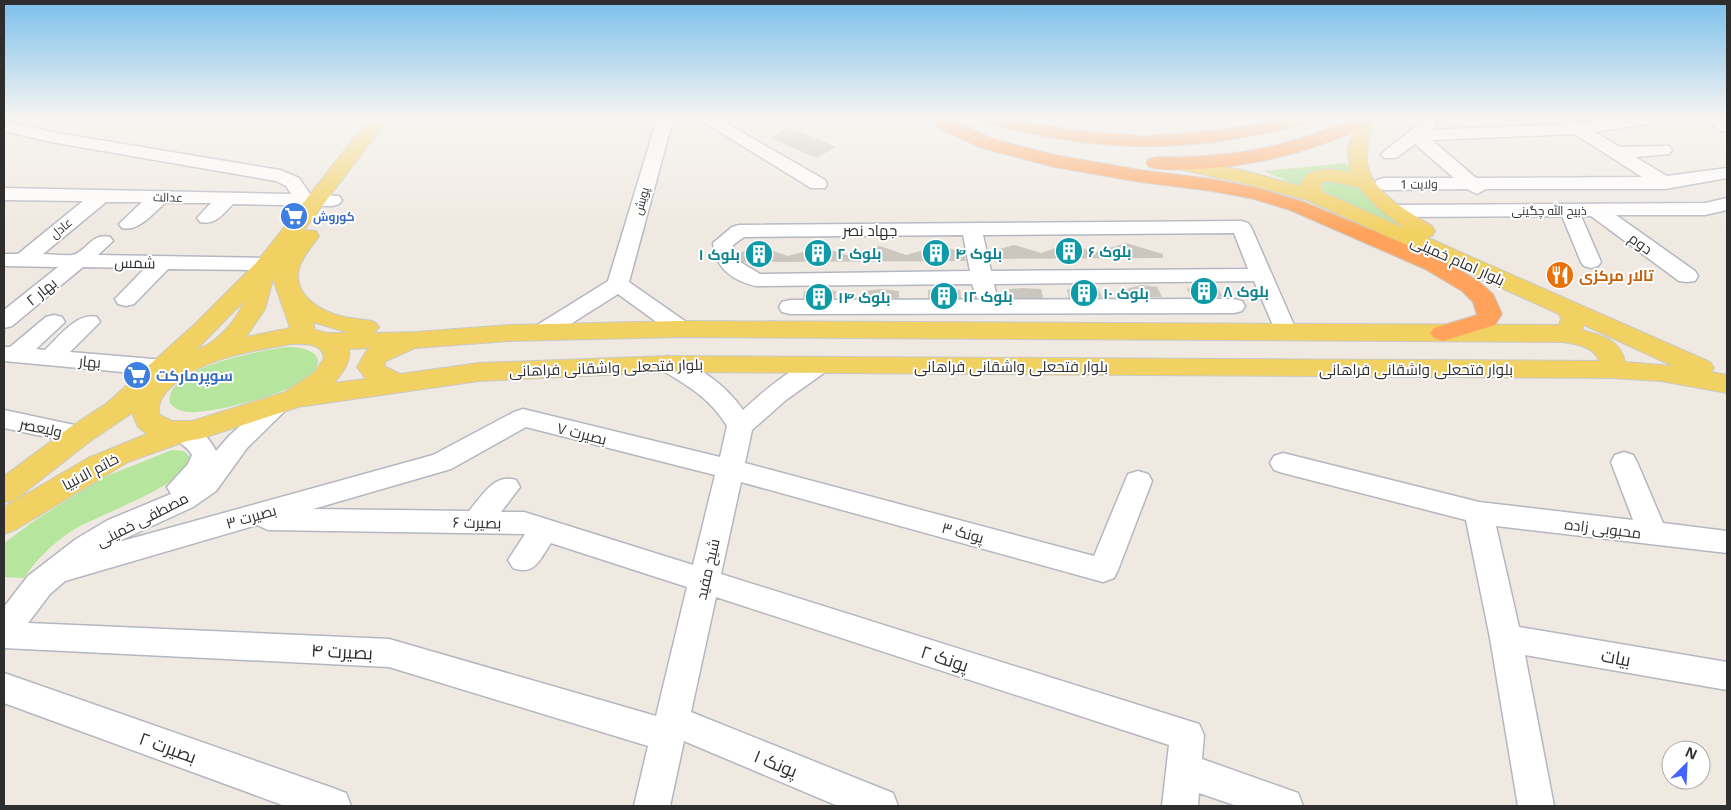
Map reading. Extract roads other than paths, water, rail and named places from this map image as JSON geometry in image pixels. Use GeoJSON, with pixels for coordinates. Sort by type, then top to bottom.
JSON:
{"type":"FeatureCollection","features":[{"type":"Feature","properties":{"kind":"highway"},"geometry":{"type":"LineString","coordinates":[[1041,157],[1140,176],[1212,185],[1258,194],[1356,228],[1433,264],[1470,286],[1484,299],[1490,314],[1486,320],[1443,333]]}},
{"type":"Feature","properties":{"kind":"highway"},"geometry":{"type":"LineString","coordinates":[[1097,157],[1180,164],[1219,162],[1255,157]]}},
{"type":"Feature","properties":{"kind":"main road"},"geometry":{"type":"LineString","coordinates":[[350,157],[267,264],[205,328],[165,374],[145,405],[145,417],[150,424],[160,429],[182,432],[207,428],[287,401],[322,382],[331,373],[336,364],[337,355],[334,347],[316,338],[290,296],[285,279],[289,264],[317,200],[359,157]]}},
{"type":"Feature","properties":{"kind":"main road","name":"بلوار امام خمینی"},"geometry":{"type":"LineString","coordinates":[[1357,157],[1358,170],[1376,184],[1394,211],[1428,234],[1727,364]]}},
{"type":"Feature","properties":{"kind":"main road","name":"بلوار امام خمینی"},"geometry":{"type":"LineString","coordinates":[[1180,164],[1246,177],[1314,196],[1727,380]]}},
{"type":"Feature","properties":{"kind":"main road"},"geometry":{"type":"LineString","coordinates":[[1314,196],[1310,184],[1313,179],[1320,176],[1334,176],[1376,184]]}},
{"type":"Feature","properties":{"kind":"main road"},"geometry":{"type":"LineString","coordinates":[[212,354],[248,319],[267,264]]}},
{"type":"Feature","properties":{"kind":"main road"},"geometry":{"type":"LineString","coordinates":[[290,296],[310,312],[331,322],[349,326],[509,333]]}},
{"type":"Feature","properties":{"kind":"main road"},"geometry":{"type":"LineString","coordinates":[[1563,334],[1570,329],[1573,320],[1569,309]]}},
{"type":"Feature","properties":{"kind":"main road"},"geometry":{"type":"LineString","coordinates":[[165,374],[212,354],[276,338],[416,340],[509,333],[682,329],[1563,334],[1592,341],[1609,350],[1613,359],[1611,370]]}},
{"type":"Feature","properties":{"kind":"main road"},"geometry":{"type":"LineString","coordinates":[[397,383],[385,379],[372,371],[372,362],[384,351],[416,340]]}},
{"type":"Feature","properties":{"kind":"main road","name":"بلوار فتحعلی واشقانی فراهانی"},"geometry":{"type":"LineString","coordinates":[[287,401],[479,372],[668,364],[1611,370],[1661,372],[1727,384]]}},
{"type":"Feature","properties":{"kind":"main road","name":"خاتم الانبیا"},"geometry":{"type":"LineString","coordinates":[[4,492],[165,374]]}},
{"type":"Feature","properties":{"kind":"main road"},"geometry":{"type":"LineString","coordinates":[[83,433],[105,428],[118,432],[123,441],[118,455]]}},
{"type":"Feature","properties":{"kind":"main road","name":"خاتم الانبیا"},"geometry":{"type":"LineString","coordinates":[[4,522],[72,479],[118,455],[182,432]]}},
{"type":"Feature","properties":{"kind":"street"},"geometry":{"type":"LineString","coordinates":[[167,157],[280,176],[290,179],[317,200]]}},
{"type":"Feature","properties":{"kind":"street","name":"پویش"},"geometry":{"type":"LineString","coordinates":[[618,284],[654,157]]}},
{"type":"Feature","properties":{"kind":"street"},"geometry":{"type":"LineString","coordinates":[[772,157],[818,184]]}},
{"type":"Feature","properties":{"kind":"street"},"geometry":{"type":"LineString","coordinates":[[1440,157],[1502,210]]}},
{"type":"Feature","properties":{"kind":"street"},"geometry":{"type":"LineString","coordinates":[[1625,157],[1727,224]]}},
{"type":"Feature","properties":{"kind":"street","name":"ولایت 1"},"geometry":{"type":"LineString","coordinates":[[1376,184],[1664,182],[1727,173]]}},
{"type":"Feature","properties":{"kind":"street","name":"عدالت"},"geometry":{"type":"LineString","coordinates":[[4,194],[317,200]]}},
{"type":"Feature","properties":{"kind":"street"},"geometry":{"type":"LineString","coordinates":[[49,213],[72,195]]}},
{"type":"Feature","properties":{"kind":"street","name":"عادل"},"geometry":{"type":"LineString","coordinates":[[13,260],[101,196]]}},
{"type":"Feature","properties":{"kind":"street"},"geometry":{"type":"LineString","coordinates":[[129,224],[160,197]]}},
{"type":"Feature","properties":{"kind":"street"},"geometry":{"type":"LineString","coordinates":[[181,216],[200,197]]}},
{"type":"Feature","properties":{"kind":"street"},"geometry":{"type":"LineString","coordinates":[[208,218],[228,198]]}},
{"type":"Feature","properties":{"kind":"street","name":"ذبیح الله چگینی"},"geometry":{"type":"LineString","coordinates":[[1394,211],[1705,209],[1727,204]]}},
{"type":"Feature","properties":{"kind":"street"},"geometry":{"type":"LineString","coordinates":[[1569,210],[1591,262]]}},
{"type":"Feature","properties":{"kind":"street","name":"دوم"},"geometry":{"type":"LineString","coordinates":[[1596,210],[1687,276]]}},
{"type":"Feature","properties":{"kind":"street","name":"جهاد نصر"},"geometry":{"type":"LineString","coordinates":[[1262,275],[756,280],[732,269],[726,261],[723,244],[739,231],[1241,227],[1262,275],[1286,332]]}},
{"type":"Feature","properties":{"kind":"street"},"geometry":{"type":"LineString","coordinates":[[972,229],[989,307]]}},
{"type":"Feature","properties":{"kind":"street","name":"بهار ۲"},"geometry":{"type":"LineString","coordinates":[[4,321],[103,241]]}},
{"type":"Feature","properties":{"kind":"street","name":"شمس"},"geometry":{"type":"LineString","coordinates":[[13,260],[267,264]]}},
{"type":"Feature","properties":{"kind":"street"},"geometry":{"type":"LineString","coordinates":[[126,299],[163,262]]}},
{"type":"Feature","properties":{"kind":"street"},"geometry":{"type":"LineString","coordinates":[[542,332],[618,284],[682,329]]}},
{"type":"Feature","properties":{"kind":"street"},"geometry":{"type":"LineString","coordinates":[[790,307],[1234,306]]}},
{"type":"Feature","properties":{"kind":"street"},"geometry":{"type":"LineString","coordinates":[[10,354],[54,322]]}},
{"type":"Feature","properties":{"kind":"street"},"geometry":{"type":"LineString","coordinates":[[50,358],[89,322]]}},
{"type":"Feature","properties":{"kind":"street","name":"بهار"},"geometry":{"type":"LineString","coordinates":[[10,354],[165,374]]}},
{"type":"Feature","properties":{"kind":"street"},"geometry":{"type":"LineString","coordinates":[[668,364],[706,384],[721,396],[740,426],[777,394],[820,365]]}},
{"type":"Feature","properties":{"kind":"street","name":"مصطفی خمینی"},"geometry":{"type":"LineString","coordinates":[[4,630],[49,578],[102,537],[168,508],[196,492],[215,475],[238,442],[287,401]]}},
{"type":"Feature","properties":{"kind":"street","name":"بصیرت ۷"},"geometry":{"type":"LineString","coordinates":[[442,462],[523,418],[730,469]]}},
{"type":"Feature","properties":{"kind":"street","name":"ولیعصر"},"geometry":{"type":"LineString","coordinates":[[4,419],[83,433]]}},
{"type":"Feature","properties":{"kind":"street","name":"شیخ مفید"},"geometry":{"type":"LineString","coordinates":[[652,806],[740,426]]}},
{"type":"Feature","properties":{"kind":"street","name":"مصطفی خمینی"},"geometry":{"type":"LineString","coordinates":[[49,578],[39,574],[52,559],[83,534],[115,515],[173,491],[192,477],[203,462],[203,448],[182,432]]}},
{"type":"Feature","properties":{"kind":"street","name":"بصیرت ۳"},"geometry":{"type":"LineString","coordinates":[[49,578],[241,519],[442,462]]}},
{"type":"Feature","properties":{"kind":"street"},"geometry":{"type":"LineString","coordinates":[[1624,462],[1653,534]]}},
{"type":"Feature","properties":{"kind":"street","name":"محبوبی زاده"},"geometry":{"type":"LineString","coordinates":[[1283,463],[1479,513],[1727,542]]}},
{"type":"Feature","properties":{"kind":"street","name":"پونک ۳"},"geometry":{"type":"LineString","coordinates":[[730,469],[1104,570],[1138,481]]}},
{"type":"Feature","properties":{"kind":"street"},"geometry":{"type":"LineString","coordinates":[[477,521],[506,487]]}},
{"type":"Feature","properties":{"kind":"street"},"geometry":{"type":"LineString","coordinates":[[1479,513],[1506,638],[1536,806]]}},
{"type":"Feature","properties":{"kind":"street","name":"بصیرت ۶"},"geometry":{"type":"LineString","coordinates":[[241,519],[524,522],[704,580]]}},
{"type":"Feature","properties":{"kind":"street"},"geometry":{"type":"LineString","coordinates":[[523,560],[545,529]]}},
{"type":"Feature","properties":{"kind":"street","name":"پونک ۲"},"geometry":{"type":"LineString","coordinates":[[704,580],[1187,735],[1184,770]]}},
{"type":"Feature","properties":{"kind":"street","name":"بصیرت ۴"},"geometry":{"type":"LineString","coordinates":[[4,635],[389,653],[670,728]]}},
{"type":"Feature","properties":{"kind":"street","name":"بیات"},"geometry":{"type":"LineString","coordinates":[[1506,638],[1727,676]]}},
{"type":"Feature","properties":{"kind":"street","name":"بصیرت ۲"},"geometry":{"type":"LineString","coordinates":[[4,688],[333,806]]}},
{"type":"Feature","properties":{"kind":"street","name":"پونک ۱"},"geometry":{"type":"LineString","coordinates":[[670,728],[880,806]]}},
{"type":"Feature","properties":{"kind":"street"},"geometry":{"type":"LineString","coordinates":[[1180,806],[1184,770],[1285,806]]}},
{"type":"Feature","properties":{"kind":"place","name":"کوروش"},"geometry":{"type":"Point","coordinates":[294,216]}},
{"type":"Feature","properties":{"kind":"place","name":"بلوک ۶"},"geometry":{"type":"Point","coordinates":[1069,251]}},
{"type":"Feature","properties":{"kind":"place","name":"بلوک ۲"},"geometry":{"type":"Point","coordinates":[818,253]}},
{"type":"Feature","properties":{"kind":"place","name":"بلوک ۴"},"geometry":{"type":"Point","coordinates":[936,253]}},
{"type":"Feature","properties":{"kind":"place","name":"بلوک ۱"},"geometry":{"type":"Point","coordinates":[759,254]}},
{"type":"Feature","properties":{"kind":"place","name":"تالار مرکزی"},"geometry":{"type":"Point","coordinates":[1560,275]}},
{"type":"Feature","properties":{"kind":"place","name":"بلوک ۸"},"geometry":{"type":"Point","coordinates":[1204,291]}},
{"type":"Feature","properties":{"kind":"place","name":"بلوک ۱۰"},"geometry":{"type":"Point","coordinates":[1084,293]}},
{"type":"Feature","properties":{"kind":"place","name":"بلوک ۱۲"},"geometry":{"type":"Point","coordinates":[944,296]}},
{"type":"Feature","properties":{"kind":"place","name":"بلوک ۱۴"},"geometry":{"type":"Point","coordinates":[819,297]}},
{"type":"Feature","properties":{"kind":"place","name":"سوپرمارکت"},"geometry":{"type":"Point","coordinates":[137,375]}}]}
